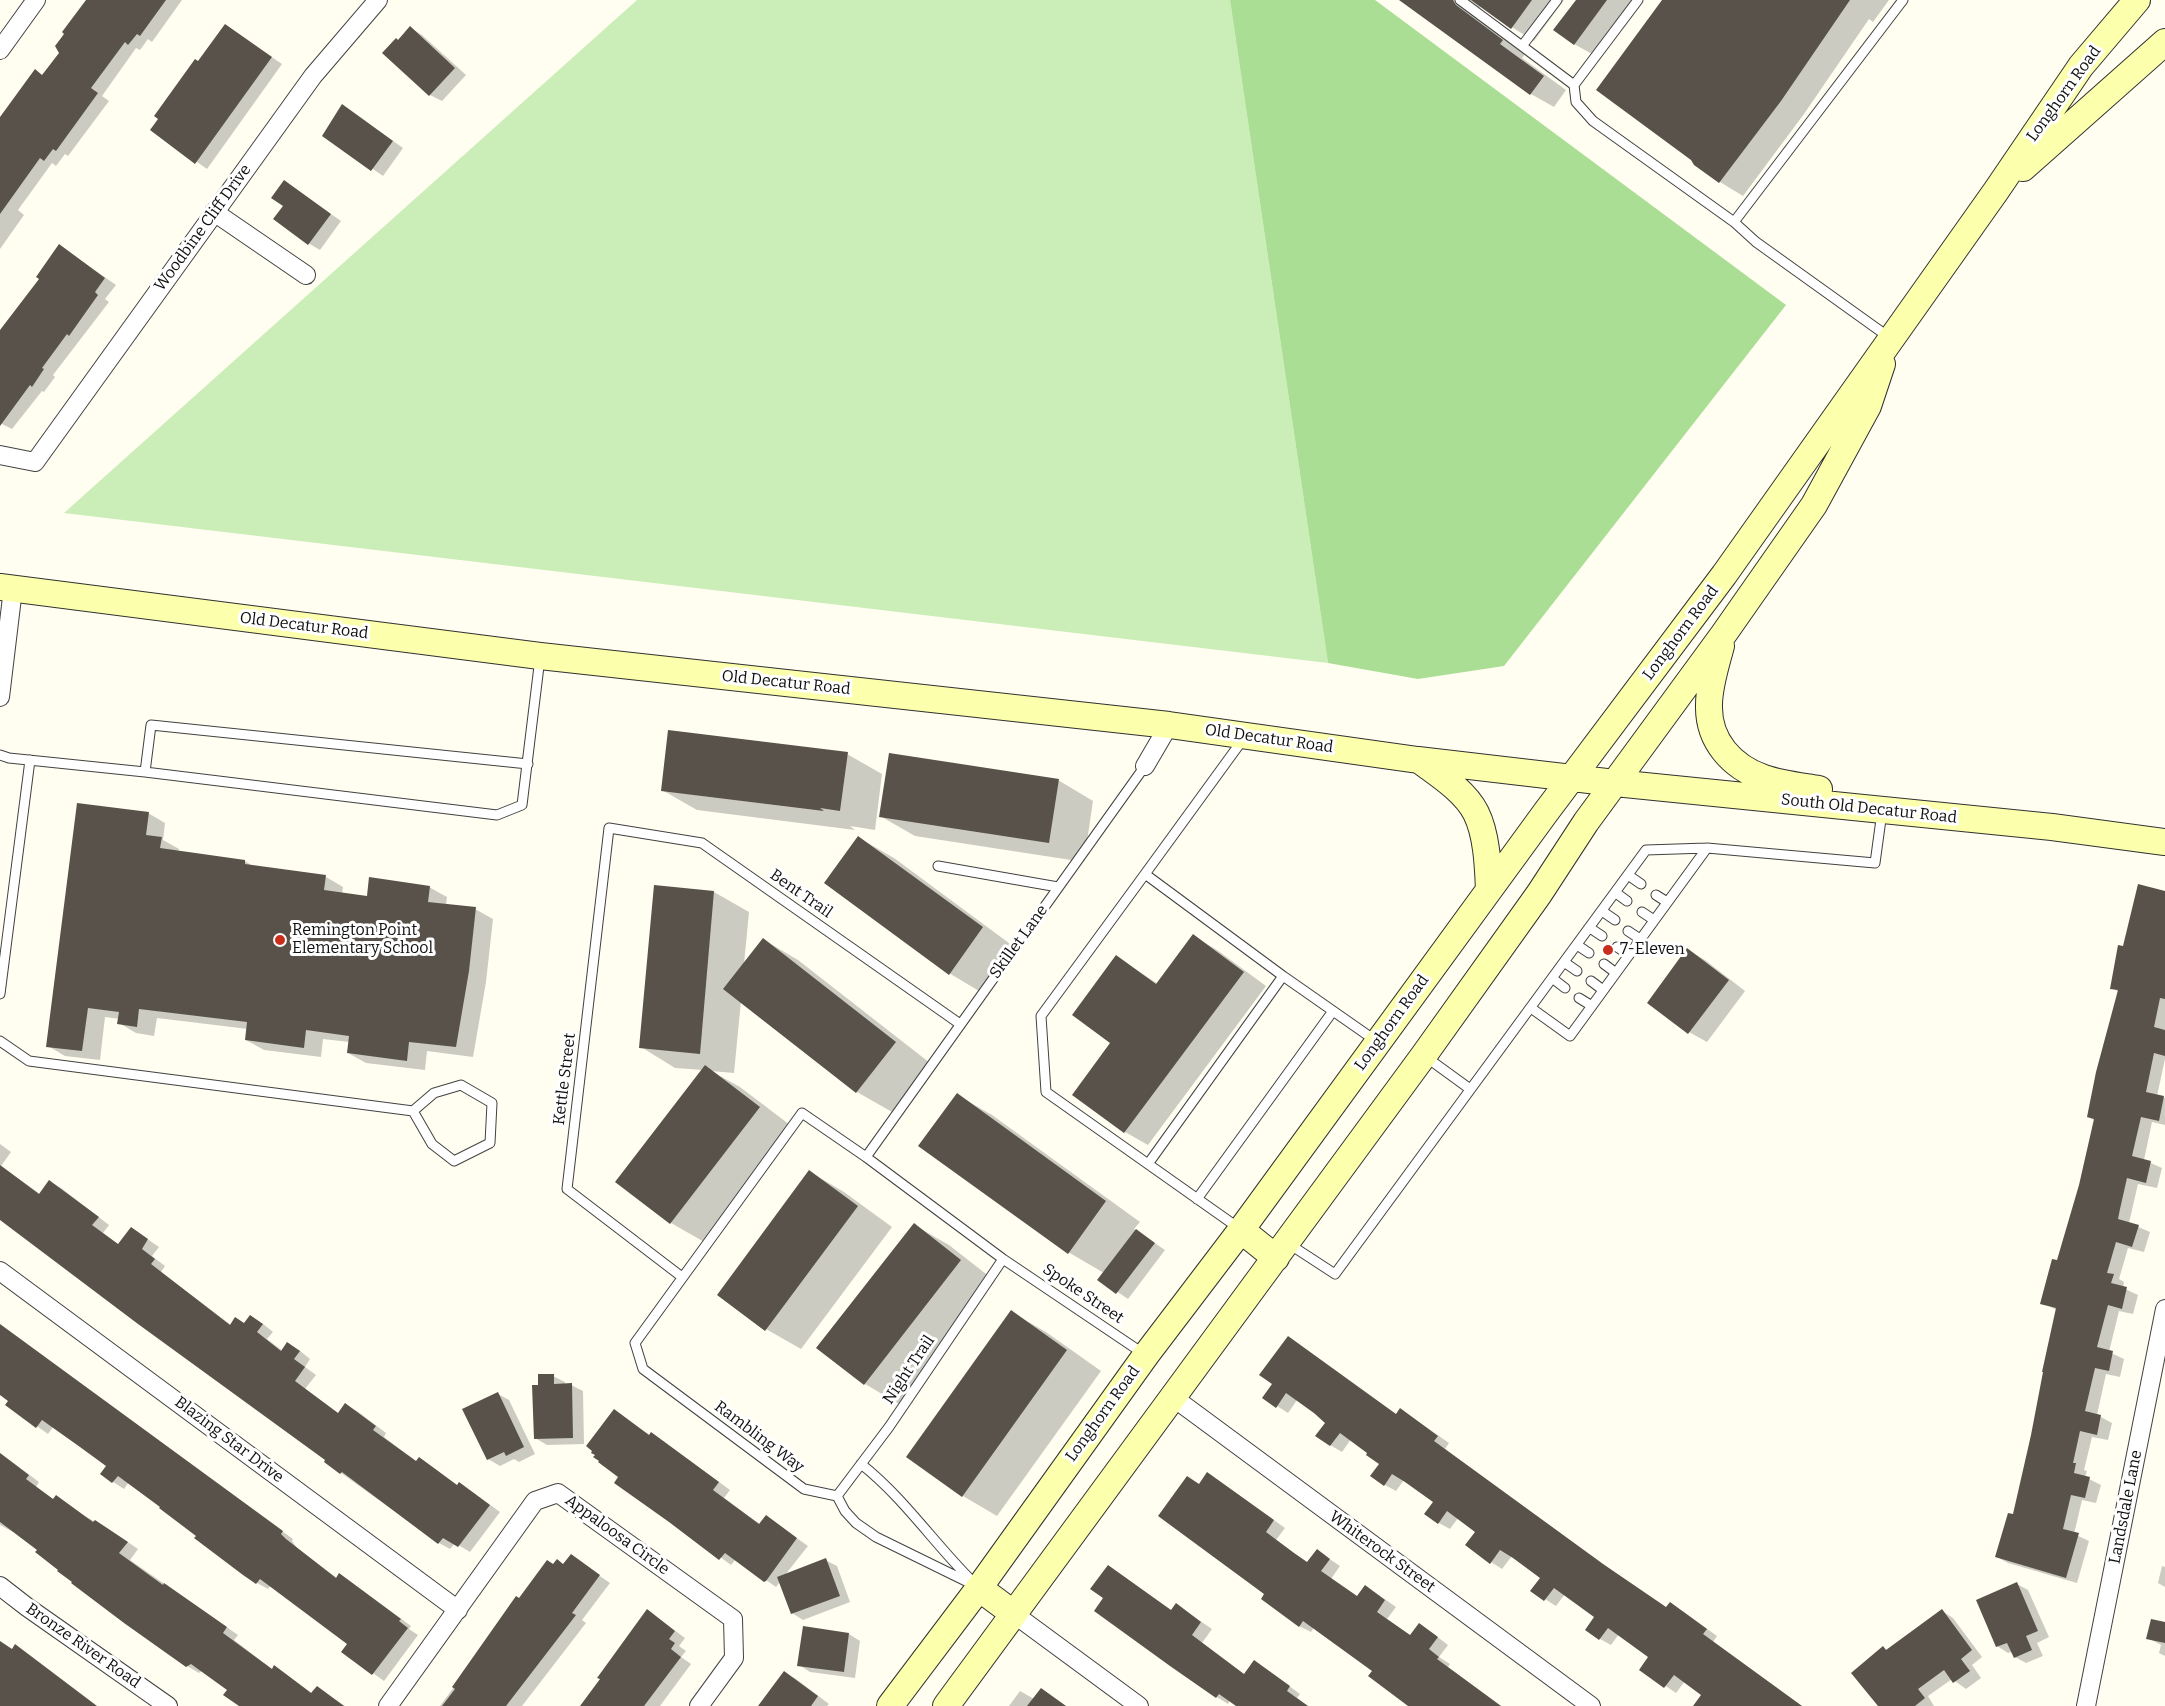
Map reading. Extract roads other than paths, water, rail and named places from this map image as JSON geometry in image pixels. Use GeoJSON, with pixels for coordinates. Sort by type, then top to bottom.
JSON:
{"type":"FeatureCollection","features":[{"type":"Feature","properties":{"kind":"main road","name":"Longhorn Road"},"geometry":{"type":"LineString","coordinates":[[890,1706],[979,1588],[1146,1355],[1241,1230],[1489,890],[1724,575],[1996,191],[2081,66],[2137,0]]}},
{"type":"Feature","properties":{"kind":"main road","name":"Longhorn Road"},"geometry":{"type":"LineString","coordinates":[[1996,191],[2165,42]]}},
{"type":"Feature","properties":{"kind":"main road","name":"Longhorn Road"},"geometry":{"type":"LineString","coordinates":[[946,1706],[1424,1055],[1533,903],[1586,822],[1814,506],[1868,406],[1890,338]]}},
{"type":"Feature","properties":{"kind":"main road","name":"Old Decatur Road"},"geometry":{"type":"LineString","coordinates":[[7,588],[540,656],[1169,725],[1418,760],[1573,777]]}},
{"type":"Feature","properties":{"kind":"main road"},"geometry":{"type":"LineString","coordinates":[[1723,635],[1708,706],[1715,739],[1732,760],[1745,770],[1766,779],[1984,822]]}},
{"type":"Feature","properties":{"kind":"main road"},"geometry":{"type":"LineString","coordinates":[[1418,760],[1453,785],[1476,813],[1487,852],[1489,890]]}},
{"type":"Feature","properties":{"kind":"main road","name":"South Old Decatur Road"},"geometry":{"type":"LineString","coordinates":[[1573,777],[1984,822],[2052,827],[2165,842]]}},
{"type":"Feature","properties":{"kind":"main road"},"geometry":{"type":"LineString","coordinates":[[1241,1230],[1281,1250]]}},
{"type":"Feature","properties":{"kind":"main road"},"geometry":{"type":"LineString","coordinates":[[979,1588],[1014,1614]]}},
{"type":"Feature","properties":{"kind":"street"},"geometry":{"type":"LineString","coordinates":[[0,50],[36,0]]}},
{"type":"Feature","properties":{"kind":"street","name":"Woodbine Cliff Drive"},"geometry":{"type":"LineString","coordinates":[[0,456],[35,462],[313,76],[378,0]]}},
{"type":"Feature","properties":{"kind":"street"},"geometry":{"type":"LineString","coordinates":[[214,212],[306,275]]}},
{"type":"Feature","properties":{"kind":"street"},"geometry":{"type":"LineString","coordinates":[[0,697],[7,588]]}},
{"type":"Feature","properties":{"kind":"street","name":"Skillet Lane"},"geometry":{"type":"LineString","coordinates":[[1145,766],[1169,725]]}},
{"type":"Feature","properties":{"kind":"street","name":"Blazing Star Drive"},"geometry":{"type":"LineString","coordinates":[[0,1271],[458,1610]]}},
{"type":"Feature","properties":{"kind":"street","name":"Landsdale Lane"},"geometry":{"type":"LineString","coordinates":[[2086,1706],[2165,1309]]}},
{"type":"Feature","properties":{"kind":"street","name":"Whiterock Street"},"geometry":{"type":"LineString","coordinates":[[1174,1398],[1591,1706]]}},
{"type":"Feature","properties":{"kind":"street","name":"Appaloosa Circle"},"geometry":{"type":"LineString","coordinates":[[388,1706],[535,1501],[558,1493],[733,1619],[734,1658],[699,1706]]}},
{"type":"Feature","properties":{"kind":"street","name":"Bronze River Road"},"geometry":{"type":"LineString","coordinates":[[0,1586],[168,1706]]}},
{"type":"Feature","properties":{"kind":"street"},"geometry":{"type":"LineString","coordinates":[[1014,1614],[1138,1706]]}},
{"type":"Feature","properties":{"kind":"lane"},"geometry":{"type":"LineString","coordinates":[[1460,0],[1574,85]]}},
{"type":"Feature","properties":{"kind":"lane"},"geometry":{"type":"LineString","coordinates":[[1638,0],[1574,85],[1576,102],[1593,121],[1890,338]]}},
{"type":"Feature","properties":{"kind":"lane"},"geometry":{"type":"LineString","coordinates":[[1734,222],[1902,0]]}},
{"type":"Feature","properties":{"kind":"lane"},"geometry":{"type":"LineString","coordinates":[[1522,46],[1553,1]]}},
{"type":"Feature","properties":{"kind":"lane"},"geometry":{"type":"LineString","coordinates":[[0,755],[497,815],[522,805],[540,656]]}},
{"type":"Feature","properties":{"kind":"lane"},"geometry":{"type":"LineString","coordinates":[[145,772],[151,725],[528,764]]}},
{"type":"Feature","properties":{"kind":"lane"},"geometry":{"type":"LineString","coordinates":[[1241,1230],[1046,1092],[1041,1016],[1246,736]]}},
{"type":"Feature","properties":{"kind":"lane"},"geometry":{"type":"LineString","coordinates":[[0,994],[30,760]]}},
{"type":"Feature","properties":{"kind":"lane","name":"Skillet Lane"},"geometry":{"type":"LineString","coordinates":[[866,1157],[1145,766]]}},
{"type":"Feature","properties":{"kind":"lane"},"geometry":{"type":"LineString","coordinates":[[1281,1250],[1335,1274],[1646,850],[1707,849],[1875,863],[1882,811]]}},
{"type":"Feature","properties":{"kind":"lane","name":"Bent Trail"},"geometry":{"type":"LineString","coordinates":[[609,828],[702,843],[960,1024]]}},
{"type":"Feature","properties":{"kind":"lane","name":"Kettle Street"},"geometry":{"type":"LineString","coordinates":[[609,828],[567,1189],[682,1276]]}},
{"type":"Feature","properties":{"kind":"lane"},"geometry":{"type":"LineString","coordinates":[[1531,1008],[1570,1036],[1707,849]]}},
{"type":"Feature","properties":{"kind":"lane"},"geometry":{"type":"LineString","coordinates":[[938,866],[1058,887]]}},
{"type":"Feature","properties":{"kind":"lane"},"geometry":{"type":"LineString","coordinates":[[1145,874],[1378,1043]]}},
{"type":"Feature","properties":{"kind":"lane"},"geometry":{"type":"LineString","coordinates":[[1628,875],[1641,884]]}},
{"type":"Feature","properties":{"kind":"lane"},"geometry":{"type":"LineString","coordinates":[[1616,893],[1627,901]]}},
{"type":"Feature","properties":{"kind":"lane"},"geometry":{"type":"LineString","coordinates":[[1656,895],[1667,902]]}},
{"type":"Feature","properties":{"kind":"lane"},"geometry":{"type":"LineString","coordinates":[[1602,911],[1615,920]]}},
{"type":"Feature","properties":{"kind":"lane"},"geometry":{"type":"LineString","coordinates":[[1642,912],[1654,920]]}},
{"type":"Feature","properties":{"kind":"lane"},"geometry":{"type":"LineString","coordinates":[[1590,928],[1602,936]]}},
{"type":"Feature","properties":{"kind":"lane"},"geometry":{"type":"LineString","coordinates":[[1628,931],[1640,939]]}},
{"type":"Feature","properties":{"kind":"lane"},"geometry":{"type":"LineString","coordinates":[[1576,945],[1589,953]]}},
{"type":"Feature","properties":{"kind":"lane"},"geometry":{"type":"LineString","coordinates":[[1617,947],[1629,956]]}},
{"type":"Feature","properties":{"kind":"lane"},"geometry":{"type":"LineString","coordinates":[[1564,962],[1577,971]]}},
{"type":"Feature","properties":{"kind":"lane"},"geometry":{"type":"LineString","coordinates":[[1604,964],[1616,973]]}},
{"type":"Feature","properties":{"kind":"lane"},"geometry":{"type":"LineString","coordinates":[[1148,1164],[1283,976]]}},
{"type":"Feature","properties":{"kind":"lane"},"geometry":{"type":"LineString","coordinates":[[1552,978],[1565,988]]}},
{"type":"Feature","properties":{"kind":"lane"},"geometry":{"type":"LineString","coordinates":[[1591,981],[1604,990]]}},
{"type":"Feature","properties":{"kind":"lane"},"geometry":{"type":"LineString","coordinates":[[1579,998],[1592,1006]]}},
{"type":"Feature","properties":{"kind":"lane"},"geometry":{"type":"LineString","coordinates":[[1197,1199],[1333,1011]]}},
{"type":"Feature","properties":{"kind":"lane"},"geometry":{"type":"LineString","coordinates":[[0,1041],[29,1061],[413,1111],[434,1094],[461,1085],[492,1103],[490,1143],[454,1161],[432,1144],[413,1111]]}},
{"type":"Feature","properties":{"kind":"lane"},"geometry":{"type":"LineString","coordinates":[[1424,1055],[1470,1089]]}},
{"type":"Feature","properties":{"kind":"lane","name":"Rambling Way"},"geometry":{"type":"LineString","coordinates":[[837,1496],[804,1489],[643,1369],[635,1343],[802,1113],[866,1157]]}},
{"type":"Feature","properties":{"kind":"lane","name":"Spoke Street"},"geometry":{"type":"LineString","coordinates":[[866,1157],[1003,1259],[1146,1355]]}},
{"type":"Feature","properties":{"kind":"lane","name":"Night Trail"},"geometry":{"type":"LineString","coordinates":[[837,1496],[889,1427],[1003,1259]]}},
{"type":"Feature","properties":{"kind":"lane"},"geometry":{"type":"LineString","coordinates":[[861,1464],[890,1488],[944,1553],[979,1588]]}},
{"type":"Feature","properties":{"kind":"lane"},"geometry":{"type":"LineString","coordinates":[[837,1496],[855,1523],[876,1537],[979,1588]]}},
{"type":"Feature","properties":{"kind":"place","name":"Remington Point Elementary School"},"geometry":{"type":"Point","coordinates":[280,940]}},
{"type":"Feature","properties":{"kind":"place","name":"7-Eleven"},"geometry":{"type":"Point","coordinates":[1608,950]}}]}
